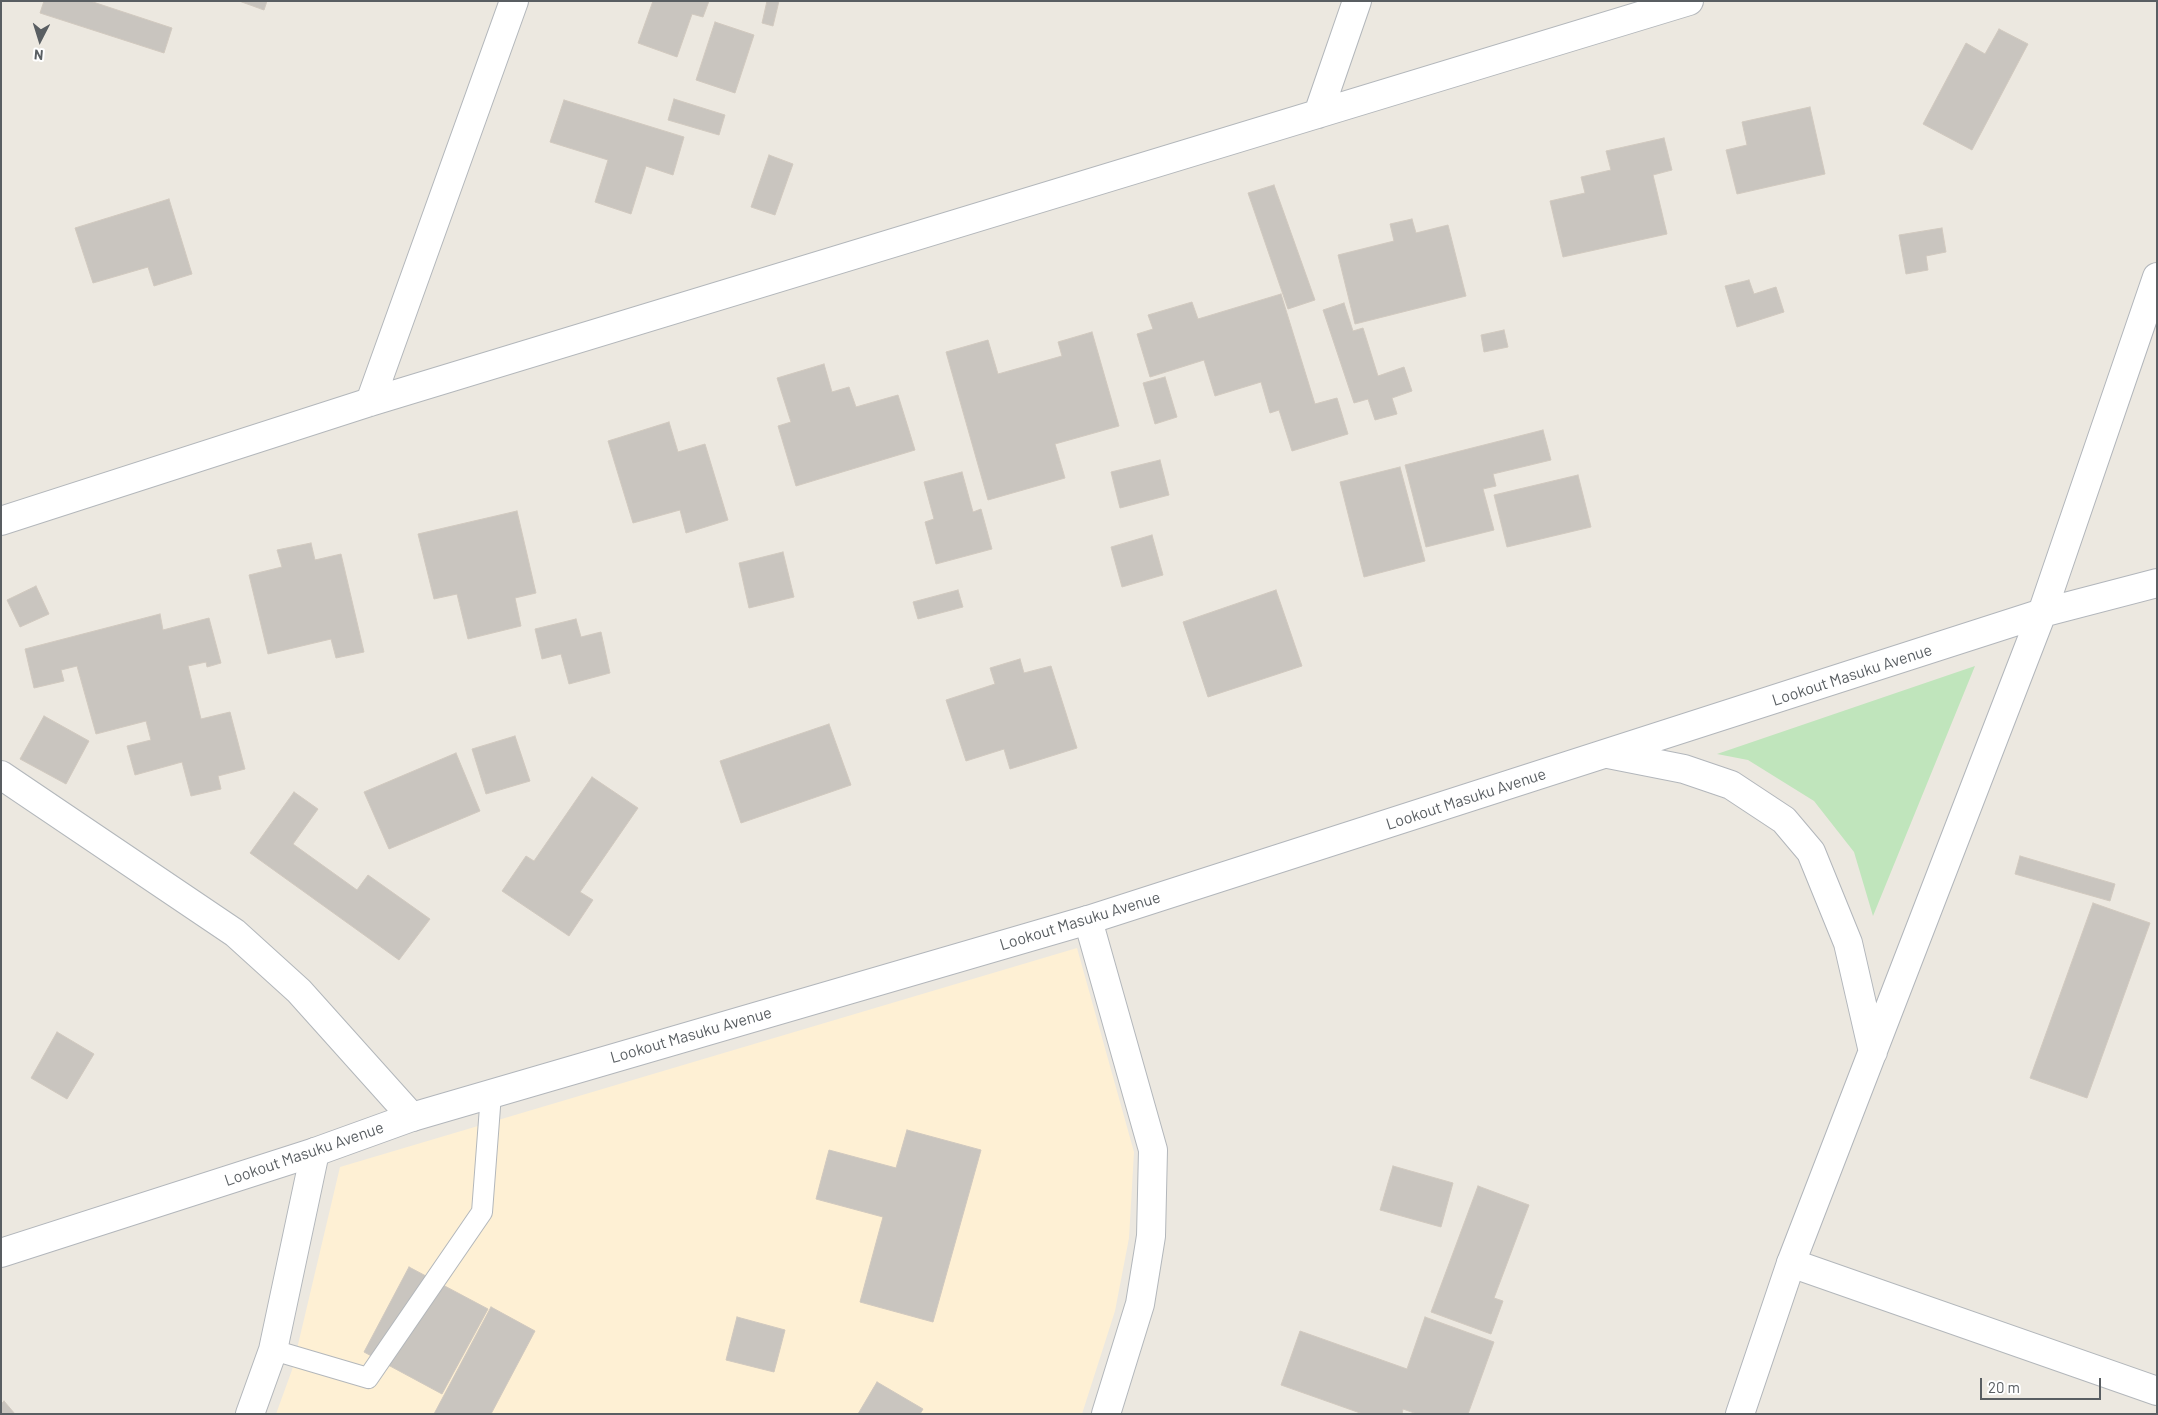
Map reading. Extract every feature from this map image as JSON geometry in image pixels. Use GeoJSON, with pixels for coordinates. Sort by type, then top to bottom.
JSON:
{"type":"FeatureCollection","features":[{"type":"Feature","properties":{"kind":"street"},"geometry":{"type":"LineString","coordinates":[[370,402],[514,1]]}},
{"type":"Feature","properties":{"kind":"street"},"geometry":{"type":"LineString","coordinates":[[1318,114],[1357,1]]}},
{"type":"Feature","properties":{"kind":"street"},"geometry":{"type":"LineString","coordinates":[[1,521],[370,402],[1689,1]]}},
{"type":"Feature","properties":{"kind":"street"},"geometry":{"type":"LineString","coordinates":[[1740,1414],[1791,1263],[2042,613],[2157,278]]}},
{"type":"Feature","properties":{"kind":"street","name":"Lookout Masuku Avenue"},"geometry":{"type":"LineString","coordinates":[[1,1253],[315,1152],[412,1117],[1088,920],[2042,613],[2157,583]]}},
{"type":"Feature","properties":{"kind":"street"},"geometry":{"type":"LineString","coordinates":[[1607,753],[1684,769],[1732,785],[1784,820],[1811,852],[1845,935],[1873,1052]]}},
{"type":"Feature","properties":{"kind":"street"},"geometry":{"type":"LineString","coordinates":[[1,774],[235,932],[300,991],[412,1117]]}},
{"type":"Feature","properties":{"kind":"street"},"geometry":{"type":"LineString","coordinates":[[1088,920],[1153,1150],[1151,1236],[1140,1304],[1106,1414]]}},
{"type":"Feature","properties":{"kind":"street"},"geometry":{"type":"LineString","coordinates":[[250,1414],[273,1350],[315,1152]]}},
{"type":"Feature","properties":{"kind":"street"},"geometry":{"type":"LineString","coordinates":[[1791,1263],[2157,1391]]}},
{"type":"Feature","properties":{"kind":"lane"},"geometry":{"type":"LineString","coordinates":[[273,1350],[368,1378],[482,1212],[491,1094]]}},
{"type":"Feature","properties":{"kind":"shaded area"},"geometry":{"type":"Polygon","coordinates":[[[1077,948],[1134,1152],[1129,1238],[1115,1311],[1082,1414],[276,1414],[292,1370],[340,1167],[1077,948]]]}},
{"type":"Feature","properties":{"kind":"green space"},"geometry":{"type":"Polygon","coordinates":[[[1975,666],[1873,916],[1854,852],[1814,801],[1748,760],[1717,754],[1975,666]]]}},
{"type":"Feature","properties":{"kind":"building"},"geometry":{"type":"Polygon","coordinates":[[[44,1],[90,1],[172,28],[164,53],[40,13],[44,1]]]}},
{"type":"Feature","properties":{"kind":"building"},"geometry":{"type":"Polygon","coordinates":[[[239,1],[267,1],[264,10],[239,1]]]}},
{"type":"Feature","properties":{"kind":"building"},"geometry":{"type":"Polygon","coordinates":[[[653,1],[709,1],[703,17],[692,14],[677,57],[638,43],[653,1]]]}},
{"type":"Feature","properties":{"kind":"building"},"geometry":{"type":"Polygon","coordinates":[[[767,1],[779,1],[773,26],[762,23],[767,1]]]}},
{"type":"Feature","properties":{"kind":"building"},"geometry":{"type":"Polygon","coordinates":[[[715,22],[754,35],[735,93],[696,80],[715,22]]]}},
{"type":"Feature","properties":{"kind":"building"},"geometry":{"type":"Polygon","coordinates":[[[1999,29],[2028,44],[1972,150],[1923,124],[1966,43],[1985,54],[1999,29]]]}},
{"type":"Feature","properties":{"kind":"building"},"geometry":{"type":"Polygon","coordinates":[[[674,99],[725,115],[719,135],[668,120],[674,99]]]}},
{"type":"Feature","properties":{"kind":"building"},"geometry":{"type":"Polygon","coordinates":[[[564,100],[684,137],[673,175],[646,166],[631,214],[595,202],[608,160],[550,142],[564,100]]]}},
{"type":"Feature","properties":{"kind":"building"},"geometry":{"type":"Polygon","coordinates":[[[1810,107],[1825,174],[1737,194],[1726,150],[1747,145],[1742,122],[1810,107]]]}},
{"type":"Feature","properties":{"kind":"building"},"geometry":{"type":"Polygon","coordinates":[[[1664,138],[1672,170],[1653,175],[1667,234],[1563,257],[1550,201],[1585,193],[1581,177],[1611,170],[1606,151],[1664,138]]]}},
{"type":"Feature","properties":{"kind":"building"},"geometry":{"type":"Polygon","coordinates":[[[769,155],[793,164],[775,215],[751,207],[769,155]]]}},
{"type":"Feature","properties":{"kind":"building"},"geometry":{"type":"Polygon","coordinates":[[[1274,185],[1315,300],[1288,309],[1248,193],[1274,185]]]}},
{"type":"Feature","properties":{"kind":"building"},"geometry":{"type":"Polygon","coordinates":[[[169,199],[192,274],[154,286],[148,267],[93,283],[75,228],[169,199]]]}},
{"type":"Feature","properties":{"kind":"building"},"geometry":{"type":"Polygon","coordinates":[[[1412,219],[1416,233],[1448,225],[1466,296],[1355,324],[1338,255],[1394,241],[1390,224],[1412,219]]]}},
{"type":"Feature","properties":{"kind":"building"},"geometry":{"type":"Polygon","coordinates":[[[1942,228],[1946,252],[1926,256],[1928,270],[1906,274],[1899,235],[1942,228]]]}},
{"type":"Feature","properties":{"kind":"building"},"geometry":{"type":"Polygon","coordinates":[[[1749,280],[1754,294],[1776,287],[1784,312],[1737,327],[1725,286],[1749,280]]]}},
{"type":"Feature","properties":{"kind":"building"},"geometry":{"type":"Polygon","coordinates":[[[1281,294],[1315,404],[1337,398],[1348,434],[1292,451],[1279,410],[1270,413],[1261,382],[1215,396],[1204,360],[1150,377],[1137,334],[1153,329],[1148,315],[1192,302],[1198,319],[1281,294]]]}},
{"type":"Feature","properties":{"kind":"building"},"geometry":{"type":"Polygon","coordinates":[[[1344,303],[1353,331],[1363,328],[1378,376],[1404,367],[1412,391],[1392,398],[1397,414],[1375,420],[1368,399],[1354,403],[1323,310],[1344,303]]]}},
{"type":"Feature","properties":{"kind":"building"},"geometry":{"type":"Polygon","coordinates":[[[1504,330],[1508,347],[1484,352],[1481,335],[1504,330]]]}},
{"type":"Feature","properties":{"kind":"building"},"geometry":{"type":"Polygon","coordinates":[[[1092,332],[1119,426],[1055,444],[1065,478],[988,500],[946,352],[988,340],[998,374],[1062,356],[1058,342],[1092,332]]]}},
{"type":"Feature","properties":{"kind":"building"},"geometry":{"type":"Polygon","coordinates":[[[824,364],[832,392],[849,387],[856,407],[898,395],[915,450],[796,486],[778,426],[791,422],[777,378],[824,364]]]}},
{"type":"Feature","properties":{"kind":"building"},"geometry":{"type":"Polygon","coordinates":[[[1165,377],[1177,417],[1155,424],[1143,383],[1165,377]]]}},
{"type":"Feature","properties":{"kind":"building"},"geometry":{"type":"Polygon","coordinates":[[[669,422],[678,452],[705,444],[728,520],[686,533],[680,510],[633,523],[608,441],[669,422]]]}},
{"type":"Feature","properties":{"kind":"building"},"geometry":{"type":"Polygon","coordinates":[[[1543,430],[1551,460],[1493,474],[1496,486],[1483,489],[1494,530],[1426,547],[1405,465],[1543,430]]]}},
{"type":"Feature","properties":{"kind":"building"},"geometry":{"type":"Polygon","coordinates":[[[1160,460],[1169,495],[1120,508],[1111,472],[1160,460]]]}},
{"type":"Feature","properties":{"kind":"building"},"geometry":{"type":"Polygon","coordinates":[[[1400,467],[1425,561],[1364,577],[1340,482],[1400,467]]]}},
{"type":"Feature","properties":{"kind":"building"},"geometry":{"type":"Polygon","coordinates":[[[962,472],[973,512],[981,509],[992,549],[936,564],[925,522],[934,519],[924,482],[962,472]]]}},
{"type":"Feature","properties":{"kind":"building"},"geometry":{"type":"Polygon","coordinates":[[[1578,475],[1591,527],[1507,547],[1494,495],[1578,475]]]}},
{"type":"Feature","properties":{"kind":"building"},"geometry":{"type":"Polygon","coordinates":[[[517,511],[536,593],[515,598],[521,626],[468,639],[457,594],[434,599],[418,534],[517,511]]]}},
{"type":"Feature","properties":{"kind":"building"},"geometry":{"type":"Polygon","coordinates":[[[1152,535],[1163,575],[1122,587],[1111,547],[1152,535]]]}},
{"type":"Feature","properties":{"kind":"building"},"geometry":{"type":"Polygon","coordinates":[[[311,543],[315,560],[341,554],[364,652],[336,658],[331,639],[268,654],[249,575],[282,567],[277,550],[311,543]]]}},
{"type":"Feature","properties":{"kind":"building"},"geometry":{"type":"Polygon","coordinates":[[[783,552],[794,597],[749,608],[739,563],[783,552]]]}},
{"type":"Feature","properties":{"kind":"building"},"geometry":{"type":"Polygon","coordinates":[[[36,586],[49,614],[20,627],[7,600],[36,586]]]}},
{"type":"Feature","properties":{"kind":"building"},"geometry":{"type":"Polygon","coordinates":[[[958,590],[963,607],[918,619],[913,602],[958,590]]]}},
{"type":"Feature","properties":{"kind":"building"},"geometry":{"type":"Polygon","coordinates":[[[1276,590],[1302,666],[1208,697],[1183,622],[1276,590]]]}},
{"type":"Feature","properties":{"kind":"building"},"geometry":{"type":"Polygon","coordinates":[[[160,614],[163,630],[209,618],[221,663],[207,667],[206,662],[188,666],[201,719],[230,712],[245,769],[218,776],[221,789],[191,796],[182,762],[135,775],[127,746],[151,740],[146,721],[96,734],[77,666],[61,670],[64,681],[34,688],[25,649],[160,614]]]}},
{"type":"Feature","properties":{"kind":"building"},"geometry":{"type":"Polygon","coordinates":[[[576,619],[581,637],[601,632],[610,673],[569,684],[561,654],[542,659],[535,629],[576,619]]]}},
{"type":"Feature","properties":{"kind":"building"},"geometry":{"type":"Polygon","coordinates":[[[1020,659],[1024,673],[1051,666],[1077,748],[1010,769],[1004,749],[966,761],[946,700],[995,684],[990,668],[1020,659]]]}},
{"type":"Feature","properties":{"kind":"building"},"geometry":{"type":"Polygon","coordinates":[[[44,716],[89,741],[66,784],[20,759],[44,716]]]}},
{"type":"Feature","properties":{"kind":"building"},"geometry":{"type":"Polygon","coordinates":[[[829,724],[851,785],[741,823],[720,761],[829,724]]]}},
{"type":"Feature","properties":{"kind":"building"},"geometry":{"type":"Polygon","coordinates":[[[515,736],[530,781],[486,794],[472,749],[515,736]]]}},
{"type":"Feature","properties":{"kind":"building"},"geometry":{"type":"Polygon","coordinates":[[[456,753],[480,811],[389,849],[364,792],[456,753]]]}},
{"type":"Feature","properties":{"kind":"building"},"geometry":{"type":"Polygon","coordinates":[[[592,777],[638,808],[580,892],[593,900],[569,936],[502,891],[526,856],[534,861],[592,777]]]}},
{"type":"Feature","properties":{"kind":"building"},"geometry":{"type":"Polygon","coordinates":[[[294,792],[318,809],[293,844],[357,890],[368,875],[430,919],[399,960],[250,853],[294,792]]]}},
{"type":"Feature","properties":{"kind":"building"},"geometry":{"type":"Polygon","coordinates":[[[2020,856],[2115,884],[2110,901],[2015,874],[2020,856]]]}},
{"type":"Feature","properties":{"kind":"building"},"geometry":{"type":"Polygon","coordinates":[[[2093,903],[2150,923],[2087,1098],[2030,1078],[2093,903]]]}},
{"type":"Feature","properties":{"kind":"building"},"geometry":{"type":"Polygon","coordinates":[[[57,1032],[94,1054],[67,1099],[31,1078],[57,1032]]]}},
{"type":"Feature","properties":{"kind":"building"},"geometry":{"type":"Polygon","coordinates":[[[907,1130],[981,1150],[933,1322],[860,1302],[883,1217],[816,1199],[829,1150],[896,1168],[907,1130]]]}},
{"type":"Feature","properties":{"kind":"building"},"geometry":{"type":"Polygon","coordinates":[[[1393,1166],[1453,1183],[1441,1227],[1380,1210],[1393,1166]]]}},
{"type":"Feature","properties":{"kind":"building"},"geometry":{"type":"Polygon","coordinates":[[[1478,1186],[1529,1205],[1494,1298],[1503,1301],[1491,1334],[1431,1312],[1478,1186]]]}},
{"type":"Feature","properties":{"kind":"building"},"geometry":{"type":"Polygon","coordinates":[[[409,1267],[488,1309],[442,1394],[364,1352],[409,1267]]]}},
{"type":"Feature","properties":{"kind":"building"},"geometry":{"type":"Polygon","coordinates":[[[491,1307],[535,1331],[491,1414],[434,1414],[491,1307]]]}},
{"type":"Feature","properties":{"kind":"building"},"geometry":{"type":"Polygon","coordinates":[[[737,1317],[785,1330],[774,1372],[726,1360],[737,1317]]]}},
{"type":"Feature","properties":{"kind":"building"},"geometry":{"type":"Polygon","coordinates":[[[1425,1317],[1494,1342],[1468,1414],[1417,1414],[1403,1409],[1402,1414],[1363,1414],[1281,1385],[1300,1331],[1407,1369],[1425,1317]]]}},
{"type":"Feature","properties":{"kind":"building"},"geometry":{"type":"Polygon","coordinates":[[[877,1382],[923,1409],[920,1414],[858,1414],[877,1382]]]}},
{"type":"Feature","properties":{"kind":"building"},"geometry":{"type":"Polygon","coordinates":[[[4,1401],[15,1414],[1,1414],[1,1404],[4,1401]]]}}]}
